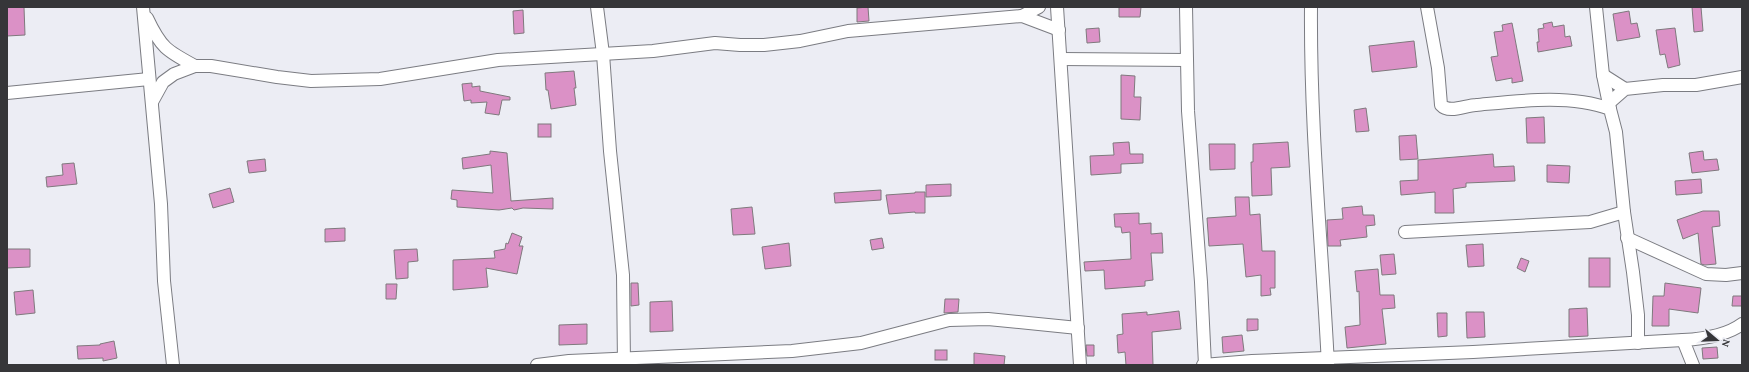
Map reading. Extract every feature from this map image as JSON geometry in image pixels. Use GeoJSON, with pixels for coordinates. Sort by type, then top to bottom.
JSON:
{"type":"FeatureCollection","features":[{"type":"Feature","properties":{"kind":"street"},"geometry":{"type":"LineString","coordinates":[[597,7],[603,54],[610,151],[623,274],[624,362]]}},
{"type":"Feature","properties":{"kind":"street"},"geometry":{"type":"LineString","coordinates":[[152,102],[163,82],[174,74],[195,66],[211,66],[277,77],[328,81],[380,79],[498,60],[653,51],[715,43],[764,45],[848,31],[1022,16],[1039,7]]}},
{"type":"Feature","properties":{"kind":"street"},"geometry":{"type":"LineString","coordinates":[[1057,7],[1080,365]]}},
{"type":"Feature","properties":{"kind":"street"},"geometry":{"type":"LineString","coordinates":[[1186,7],[1188,111],[1202,282],[1204,365],[1328,361],[1683,340],[1727,332],[1742,324]]}},
{"type":"Feature","properties":{"kind":"street"},"geometry":{"type":"LineString","coordinates":[[1311,7],[1315,167],[1328,361]]}},
{"type":"Feature","properties":{"kind":"street"},"geometry":{"type":"LineString","coordinates":[[1427,7],[1438,68],[1441,105],[1448,110],[1471,105],[1518,101],[1608,102],[1625,89],[1663,85],[1696,85],[1742,77]]}},
{"type":"Feature","properties":{"kind":"street"},"geometry":{"type":"LineString","coordinates":[[1596,7],[1603,75],[1618,153],[1627,238],[1638,315],[1638,343]]}},
{"type":"Feature","properties":{"kind":"street"},"geometry":{"type":"LineString","coordinates":[[144,9],[163,46],[178,57],[195,66]]}},
{"type":"Feature","properties":{"kind":"street"},"geometry":{"type":"LineString","coordinates":[[144,9],[161,204],[164,281],[173,365]]}},
{"type":"Feature","properties":{"kind":"street"},"geometry":{"type":"LineString","coordinates":[[1022,16],[1059,30]]}},
{"type":"Feature","properties":{"kind":"street"},"geometry":{"type":"LineString","coordinates":[[1061,59],[1187,60]]}},
{"type":"Feature","properties":{"kind":"street"},"geometry":{"type":"LineString","coordinates":[[1603,75],[1625,89]]}},
{"type":"Feature","properties":{"kind":"street"},"geometry":{"type":"LineString","coordinates":[[7,92],[149,79]]}},
{"type":"Feature","properties":{"kind":"street"},"geometry":{"type":"LineString","coordinates":[[1406,232],[1590,222],[1624,212]]}},
{"type":"Feature","properties":{"kind":"street"},"geometry":{"type":"LineString","coordinates":[[1627,238],[1706,274],[1726,275],[1742,273]]}},
{"type":"Feature","properties":{"kind":"street"},"geometry":{"type":"LineString","coordinates":[[537,365],[569,362],[624,362],[827,348],[861,343],[950,320],[988,319],[1078,328]]}},
{"type":"Feature","properties":{"kind":"street"},"geometry":{"type":"LineString","coordinates":[[1683,340],[1693,365]]}},
{"type":"Feature","properties":{"kind":"building"},"geometry":{"type":"Polygon","coordinates":[[[7,7],[24,7],[25,35],[7,36],[7,7]]]}},
{"type":"Feature","properties":{"kind":"building"},"geometry":{"type":"Polygon","coordinates":[[[868,7],[869,21],[857,22],[857,8],[868,7]]]}},
{"type":"Feature","properties":{"kind":"building"},"geometry":{"type":"Polygon","coordinates":[[[1119,7],[1141,7],[1140,17],[1119,17],[1119,7]]]}},
{"type":"Feature","properties":{"kind":"building"},"geometry":{"type":"Polygon","coordinates":[[[1692,7],[1701,7],[1703,31],[1694,32],[1692,7]]]}},
{"type":"Feature","properties":{"kind":"building"},"geometry":{"type":"Polygon","coordinates":[[[523,10],[524,33],[514,34],[513,11],[523,10]]]}},
{"type":"Feature","properties":{"kind":"building"},"geometry":{"type":"Polygon","coordinates":[[[1629,11],[1631,24],[1637,23],[1640,37],[1617,41],[1613,14],[1629,11]]]}},
{"type":"Feature","properties":{"kind":"building"},"geometry":{"type":"Polygon","coordinates":[[[1552,22],[1553,27],[1564,25],[1565,37],[1570,36],[1572,46],[1538,52],[1538,29],[1544,28],[1543,24],[1552,22]]]}},
{"type":"Feature","properties":{"kind":"building"},"geometry":{"type":"Polygon","coordinates":[[[1512,23],[1523,81],[1512,83],[1512,78],[1496,81],[1491,57],[1498,56],[1494,32],[1503,31],[1502,25],[1512,23]]]}},
{"type":"Feature","properties":{"kind":"building"},"geometry":{"type":"Polygon","coordinates":[[[1099,28],[1100,42],[1087,43],[1086,29],[1099,28]]]}},
{"type":"Feature","properties":{"kind":"building"},"geometry":{"type":"Polygon","coordinates":[[[1675,28],[1680,65],[1668,68],[1665,54],[1660,55],[1656,30],[1675,28]]]}},
{"type":"Feature","properties":{"kind":"building"},"geometry":{"type":"Polygon","coordinates":[[[1414,41],[1417,67],[1372,72],[1369,46],[1414,41]]]}},
{"type":"Feature","properties":{"kind":"building"},"geometry":{"type":"Polygon","coordinates":[[[574,71],[576,105],[551,109],[548,90],[546,90],[545,73],[574,71]]]}},
{"type":"Feature","properties":{"kind":"building"},"geometry":{"type":"Polygon","coordinates":[[[1121,75],[1135,76],[1134,97],[1141,97],[1140,120],[1121,119],[1121,75]]]}},
{"type":"Feature","properties":{"kind":"building"},"geometry":{"type":"Polygon","coordinates":[[[472,83],[472,87],[480,86],[480,91],[510,97],[510,100],[502,100],[499,115],[485,113],[487,102],[471,103],[471,100],[464,101],[462,84],[472,83]]]}},
{"type":"Feature","properties":{"kind":"building"},"geometry":{"type":"Polygon","coordinates":[[[1366,108],[1369,131],[1356,132],[1354,110],[1366,108]]]}},
{"type":"Feature","properties":{"kind":"building"},"geometry":{"type":"Polygon","coordinates":[[[1544,117],[1545,143],[1527,143],[1526,118],[1544,117]]]}},
{"type":"Feature","properties":{"kind":"building"},"geometry":{"type":"Polygon","coordinates":[[[538,124],[551,124],[551,137],[538,137],[538,124]]]}},
{"type":"Feature","properties":{"kind":"building"},"geometry":{"type":"Polygon","coordinates":[[[1416,135],[1418,159],[1400,160],[1399,136],[1416,135]]]}},
{"type":"Feature","properties":{"kind":"building"},"geometry":{"type":"Polygon","coordinates":[[[1129,142],[1130,154],[1143,154],[1143,163],[1121,164],[1121,173],[1091,175],[1090,156],[1114,155],[1113,143],[1129,142]]]}},
{"type":"Feature","properties":{"kind":"building"},"geometry":{"type":"Polygon","coordinates":[[[1288,142],[1290,167],[1271,168],[1272,195],[1252,196],[1251,162],[1253,162],[1253,144],[1288,142]]]}},
{"type":"Feature","properties":{"kind":"building"},"geometry":{"type":"Polygon","coordinates":[[[1209,144],[1235,144],[1235,169],[1210,170],[1209,144]]]}},
{"type":"Feature","properties":{"kind":"building"},"geometry":{"type":"Polygon","coordinates":[[[490,151],[507,153],[511,201],[553,198],[553,209],[523,208],[514,210],[512,208],[499,210],[457,207],[457,200],[451,199],[452,190],[493,193],[491,165],[463,169],[462,158],[490,154],[490,151]]]}},
{"type":"Feature","properties":{"kind":"building"},"geometry":{"type":"Polygon","coordinates":[[[1703,151],[1704,160],[1717,159],[1719,170],[1692,173],[1689,153],[1703,151]]]}},
{"type":"Feature","properties":{"kind":"building"},"geometry":{"type":"Polygon","coordinates":[[[1493,154],[1494,167],[1514,166],[1515,181],[1466,183],[1466,187],[1453,189],[1454,213],[1435,213],[1435,192],[1401,195],[1400,181],[1418,180],[1418,160],[1493,154]]]}},
{"type":"Feature","properties":{"kind":"building"},"geometry":{"type":"Polygon","coordinates":[[[265,159],[266,171],[249,173],[247,161],[265,159]]]}},
{"type":"Feature","properties":{"kind":"building"},"geometry":{"type":"Polygon","coordinates":[[[74,163],[77,184],[47,187],[46,177],[63,175],[62,164],[74,163]]]}},
{"type":"Feature","properties":{"kind":"building"},"geometry":{"type":"Polygon","coordinates":[[[1547,165],[1570,166],[1569,183],[1547,182],[1547,165]]]}},
{"type":"Feature","properties":{"kind":"building"},"geometry":{"type":"Polygon","coordinates":[[[1701,179],[1702,193],[1676,195],[1675,181],[1701,179]]]}},
{"type":"Feature","properties":{"kind":"building"},"geometry":{"type":"Polygon","coordinates":[[[951,184],[951,196],[926,197],[926,185],[951,184]]]}},
{"type":"Feature","properties":{"kind":"building"},"geometry":{"type":"Polygon","coordinates":[[[230,188],[234,202],[213,208],[209,194],[230,188]]]}},
{"type":"Feature","properties":{"kind":"building"},"geometry":{"type":"Polygon","coordinates":[[[881,190],[881,200],[835,203],[834,193],[881,190]]]}},
{"type":"Feature","properties":{"kind":"building"},"geometry":{"type":"Polygon","coordinates":[[[925,192],[925,213],[915,212],[889,214],[886,195],[925,192]]]}},
{"type":"Feature","properties":{"kind":"building"},"geometry":{"type":"Polygon","coordinates":[[[1235,197],[1249,197],[1250,215],[1260,214],[1262,251],[1275,251],[1275,288],[1270,288],[1271,295],[1261,296],[1261,275],[1246,277],[1243,244],[1209,246],[1207,218],[1236,216],[1235,197]]]}},
{"type":"Feature","properties":{"kind":"building"},"geometry":{"type":"Polygon","coordinates":[[[1362,206],[1363,215],[1374,215],[1375,225],[1366,226],[1367,237],[1340,240],[1341,246],[1328,246],[1327,220],[1343,219],[1342,208],[1362,206]]]}},
{"type":"Feature","properties":{"kind":"building"},"geometry":{"type":"Polygon","coordinates":[[[752,207],[755,234],[733,235],[731,209],[752,207]]]}},
{"type":"Feature","properties":{"kind":"building"},"geometry":{"type":"Polygon","coordinates":[[[1703,211],[1719,211],[1720,226],[1712,227],[1716,264],[1701,264],[1698,233],[1683,239],[1677,220],[1703,211]]]}},
{"type":"Feature","properties":{"kind":"building"},"geometry":{"type":"Polygon","coordinates":[[[1139,213],[1139,224],[1151,223],[1151,234],[1162,233],[1163,253],[1151,253],[1153,280],[1145,281],[1145,286],[1105,289],[1104,270],[1085,271],[1084,262],[1131,259],[1130,232],[1122,233],[1121,227],[1115,227],[1114,214],[1139,213]]]}},
{"type":"Feature","properties":{"kind":"building"},"geometry":{"type":"Polygon","coordinates":[[[345,228],[345,241],[325,242],[325,229],[345,228]]]}},
{"type":"Feature","properties":{"kind":"building"},"geometry":{"type":"Polygon","coordinates":[[[512,233],[522,237],[519,246],[523,246],[517,274],[486,268],[488,287],[453,290],[453,260],[495,258],[494,251],[505,249],[506,243],[508,244],[512,233]]]}},
{"type":"Feature","properties":{"kind":"building"},"geometry":{"type":"Polygon","coordinates":[[[882,238],[884,248],[872,250],[870,240],[882,238]]]}},
{"type":"Feature","properties":{"kind":"building"},"geometry":{"type":"Polygon","coordinates":[[[789,243],[791,266],[765,269],[762,247],[789,243]]]}},
{"type":"Feature","properties":{"kind":"building"},"geometry":{"type":"Polygon","coordinates":[[[1483,244],[1484,266],[1468,267],[1466,245],[1483,244]]]}},
{"type":"Feature","properties":{"kind":"building"},"geometry":{"type":"Polygon","coordinates":[[[7,249],[30,249],[30,267],[7,268],[7,249]]]}},
{"type":"Feature","properties":{"kind":"building"},"geometry":{"type":"Polygon","coordinates":[[[417,249],[418,261],[408,262],[408,278],[396,279],[394,250],[417,249]]]}},
{"type":"Feature","properties":{"kind":"building"},"geometry":{"type":"Polygon","coordinates":[[[1394,254],[1396,274],[1382,275],[1380,255],[1394,254]]]}},
{"type":"Feature","properties":{"kind":"building"},"geometry":{"type":"Polygon","coordinates":[[[1521,258],[1529,261],[1525,272],[1517,268],[1521,258]]]}},
{"type":"Feature","properties":{"kind":"building"},"geometry":{"type":"Polygon","coordinates":[[[1589,258],[1610,258],[1610,287],[1589,287],[1589,258]]]}},
{"type":"Feature","properties":{"kind":"building"},"geometry":{"type":"Polygon","coordinates":[[[1378,269],[1380,295],[1394,295],[1395,308],[1382,309],[1386,344],[1347,348],[1345,327],[1360,325],[1359,291],[1357,292],[1355,271],[1378,269]]]}},
{"type":"Feature","properties":{"kind":"building"},"geometry":{"type":"Polygon","coordinates":[[[631,283],[638,283],[639,305],[631,306],[631,283]]]}},
{"type":"Feature","properties":{"kind":"building"},"geometry":{"type":"Polygon","coordinates":[[[1665,283],[1701,288],[1698,313],[1669,309],[1669,326],[1652,326],[1653,296],[1664,296],[1665,283]]]}},
{"type":"Feature","properties":{"kind":"building"},"geometry":{"type":"Polygon","coordinates":[[[386,284],[397,284],[396,299],[386,299],[386,284]]]}},
{"type":"Feature","properties":{"kind":"building"},"geometry":{"type":"Polygon","coordinates":[[[33,290],[35,313],[16,315],[14,292],[33,290]]]}},
{"type":"Feature","properties":{"kind":"building"},"geometry":{"type":"Polygon","coordinates":[[[1733,296],[1742,296],[1742,306],[1732,306],[1733,296]]]}},
{"type":"Feature","properties":{"kind":"building"},"geometry":{"type":"Polygon","coordinates":[[[945,299],[959,299],[958,312],[944,313],[945,299]]]}},
{"type":"Feature","properties":{"kind":"building"},"geometry":{"type":"Polygon","coordinates":[[[672,301],[673,331],[650,332],[650,302],[672,301]]]}},
{"type":"Feature","properties":{"kind":"building"},"geometry":{"type":"Polygon","coordinates":[[[1587,308],[1588,336],[1569,337],[1569,309],[1587,308]]]}},
{"type":"Feature","properties":{"kind":"building"},"geometry":{"type":"Polygon","coordinates":[[[1179,311],[1181,329],[1152,332],[1153,365],[1126,365],[1125,352],[1118,353],[1117,335],[1123,334],[1122,314],[1147,312],[1147,315],[1179,311]]]}},
{"type":"Feature","properties":{"kind":"building"},"geometry":{"type":"Polygon","coordinates":[[[1466,312],[1484,312],[1485,337],[1467,338],[1466,312]]]}},
{"type":"Feature","properties":{"kind":"building"},"geometry":{"type":"Polygon","coordinates":[[[1437,313],[1447,313],[1447,336],[1438,337],[1437,313]]]}},
{"type":"Feature","properties":{"kind":"building"},"geometry":{"type":"Polygon","coordinates":[[[1247,319],[1258,319],[1258,330],[1247,331],[1247,319]]]}},
{"type":"Feature","properties":{"kind":"building"},"geometry":{"type":"Polygon","coordinates":[[[587,324],[587,344],[559,345],[559,325],[587,324]]]}},
{"type":"Feature","properties":{"kind":"building"},"geometry":{"type":"Polygon","coordinates":[[[1242,335],[1244,351],[1223,353],[1222,337],[1242,335]]]}},
{"type":"Feature","properties":{"kind":"building"},"geometry":{"type":"Polygon","coordinates":[[[114,341],[117,358],[103,361],[103,358],[78,359],[77,346],[100,345],[114,341]]]}},
{"type":"Feature","properties":{"kind":"building"},"geometry":{"type":"Polygon","coordinates":[[[1086,345],[1094,345],[1094,356],[1087,356],[1086,345]]]}},
{"type":"Feature","properties":{"kind":"building"},"geometry":{"type":"Polygon","coordinates":[[[1717,347],[1718,358],[1703,359],[1702,348],[1717,347]]]}},
{"type":"Feature","properties":{"kind":"building"},"geometry":{"type":"Polygon","coordinates":[[[935,350],[947,350],[947,360],[935,360],[935,350]]]}},
{"type":"Feature","properties":{"kind":"building"},"geometry":{"type":"Polygon","coordinates":[[[974,353],[1005,356],[1004,365],[974,365],[974,353]]]}}]}
